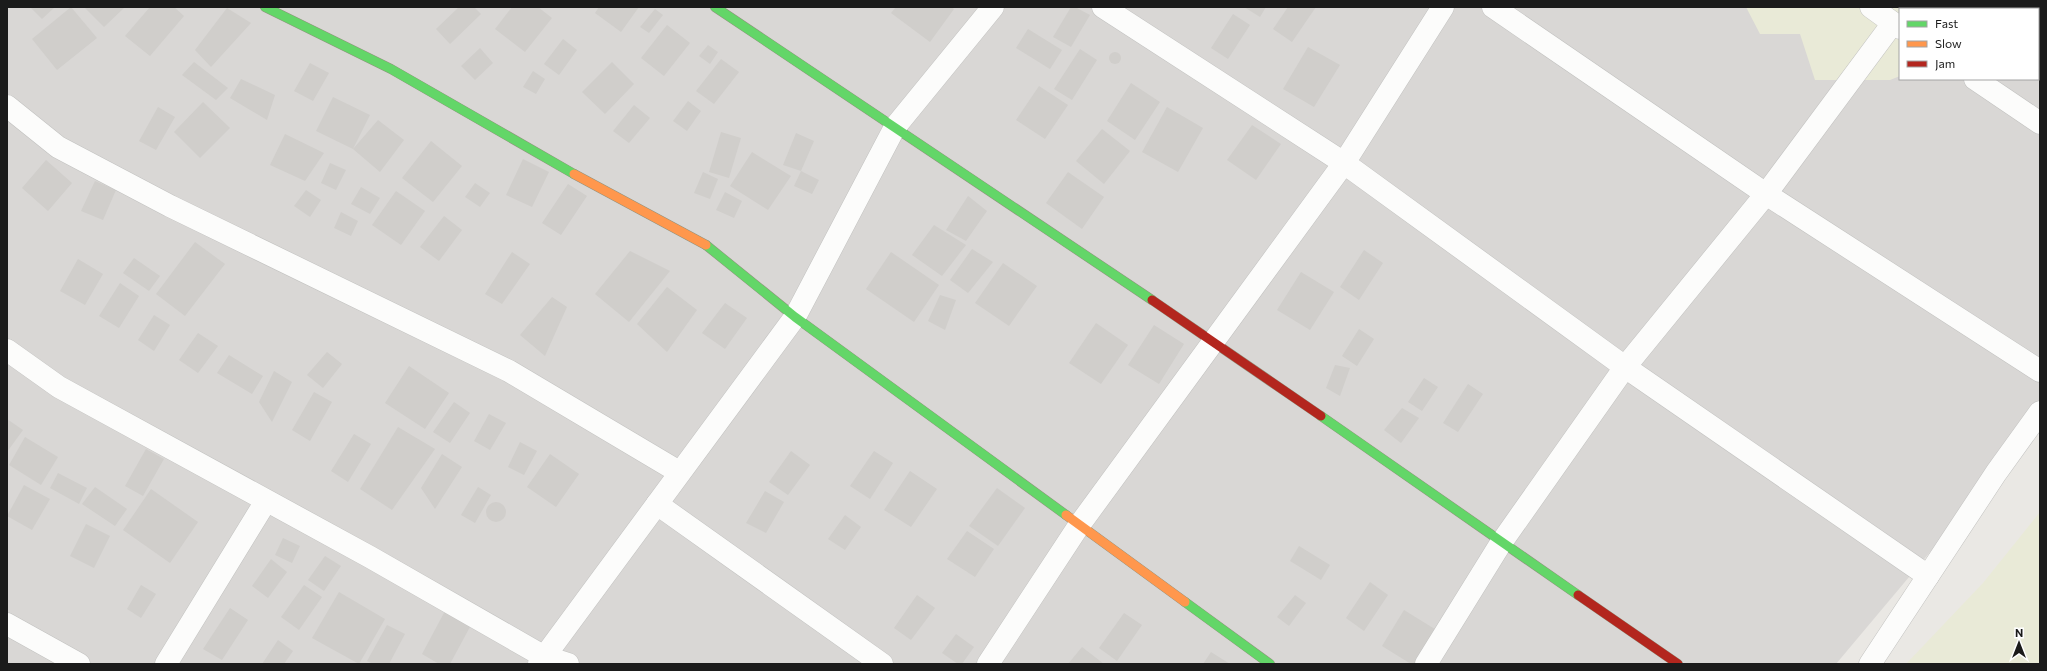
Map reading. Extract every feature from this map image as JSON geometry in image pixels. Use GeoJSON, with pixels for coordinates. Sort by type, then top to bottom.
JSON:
{"type":"FeatureCollection","features":[{"type":"Feature","properties":{"kind":"street"},"geometry":{"type":"LineString","coordinates":[[265,7],[391,69],[564,169],[713,249],[795,317],[1270,664]]}},
{"type":"Feature","properties":{"kind":"street"},"geometry":{"type":"LineString","coordinates":[[715,7],[1214,342],[1678,664]]}},
{"type":"Feature","properties":{"kind":"street"},"geometry":{"type":"LineString","coordinates":[[541,660],[795,317],[895,127],[993,7]]}},
{"type":"Feature","properties":{"kind":"street"},"geometry":{"type":"LineString","coordinates":[[1104,7],[1344,163],[1625,367],[1928,576]]}},
{"type":"Feature","properties":{"kind":"street"},"geometry":{"type":"LineString","coordinates":[[988,664],[1080,524],[1344,163],[1443,7]]}},
{"type":"Feature","properties":{"kind":"street"},"geometry":{"type":"LineString","coordinates":[[1493,7],[1766,194],[2040,371]]}},
{"type":"Feature","properties":{"kind":"street"},"geometry":{"type":"LineString","coordinates":[[1426,664],[1501,542],[1625,367],[1766,194],[1896,26],[1871,7]]}},
{"type":"Feature","properties":{"kind":"street"},"geometry":{"type":"LineString","coordinates":[[1976,80],[2040,124]]}},
{"type":"Feature","properties":{"kind":"street"},"geometry":{"type":"LineString","coordinates":[[7,106],[58,147],[170,206],[509,371],[679,472]]}},
{"type":"Feature","properties":{"kind":"street"},"geometry":{"type":"LineString","coordinates":[[7,350],[59,387],[370,557],[541,660],[568,664]]}},
{"type":"Feature","properties":{"kind":"street"},"geometry":{"type":"LineString","coordinates":[[1870,664],[1996,473],[2040,412]]}},
{"type":"Feature","properties":{"kind":"street"},"geometry":{"type":"LineString","coordinates":[[166,664],[266,501]]}},
{"type":"Feature","properties":{"kind":"street"},"geometry":{"type":"LineString","coordinates":[[657,504],[882,664]]}},
{"type":"Feature","properties":{"kind":"street"},"geometry":{"type":"LineString","coordinates":[[7,624],[79,664]]}},
{"type":"Feature","properties":{"kind":"shaded area"},"geometry":{"type":"Polygon","coordinates":[[[7,7],[2040,7],[2040,421],[1836,664],[7,664],[7,7]]]}},
{"type":"Feature","properties":{"kind":"green space"},"geometry":{"type":"Polygon","coordinates":[[[1746,7],[1970,7],[1899,8],[1899,76],[1890,80],[1815,80],[1800,34],[1760,34],[1746,7]]]}},
{"type":"Feature","properties":{"kind":"green space"},"geometry":{"type":"Polygon","coordinates":[[[2040,512],[2040,664],[1906,664],[1983,583],[2040,512]]]}},
{"type":"Feature","properties":{"kind":"building"},"geometry":{"type":"Polygon","coordinates":[[[30,7],[55,7],[42,19],[30,7]]]}},
{"type":"Feature","properties":{"kind":"building"},"geometry":{"type":"Polygon","coordinates":[[[71,7],[97,38],[57,70],[32,39],[71,7]]]}},
{"type":"Feature","properties":{"kind":"building"},"geometry":{"type":"Polygon","coordinates":[[[84,7],[125,7],[104,27],[84,7]]]}},
{"type":"Feature","properties":{"kind":"building"},"geometry":{"type":"Polygon","coordinates":[[[150,7],[174,7],[184,16],[150,56],[125,36],[150,7]]]}},
{"type":"Feature","properties":{"kind":"building"},"geometry":{"type":"Polygon","coordinates":[[[459,7],[474,7],[481,14],[450,44],[436,29],[459,7]]]}},
{"type":"Feature","properties":{"kind":"building"},"geometry":{"type":"Polygon","coordinates":[[[512,7],[538,7],[552,18],[525,52],[495,29],[512,7]]]}},
{"type":"Feature","properties":{"kind":"building"},"geometry":{"type":"Polygon","coordinates":[[[599,7],[639,7],[621,32],[595,13],[599,7]]]}},
{"type":"Feature","properties":{"kind":"building"},"geometry":{"type":"Polygon","coordinates":[[[896,7],[951,7],[954,9],[930,42],[891,13],[896,7]]]}},
{"type":"Feature","properties":{"kind":"building"},"geometry":{"type":"Polygon","coordinates":[[[1071,7],[1075,7],[1090,15],[1071,47],[1053,37],[1071,7]]]}},
{"type":"Feature","properties":{"kind":"building"},"geometry":{"type":"Polygon","coordinates":[[[1244,7],[1266,7],[1260,17],[1244,7]]]}},
{"type":"Feature","properties":{"kind":"building"},"geometry":{"type":"Polygon","coordinates":[[[1288,7],[1316,7],[1292,42],[1273,29],[1288,7]]]}},
{"type":"Feature","properties":{"kind":"building"},"geometry":{"type":"Polygon","coordinates":[[[227,8],[251,23],[211,67],[195,50],[227,8]]]}},
{"type":"Feature","properties":{"kind":"building"},"geometry":{"type":"Polygon","coordinates":[[[655,9],[663,15],[649,33],[640,27],[655,9]]]}},
{"type":"Feature","properties":{"kind":"building"},"geometry":{"type":"Polygon","coordinates":[[[1233,14],[1250,25],[1228,59],[1211,48],[1233,14]]]}},
{"type":"Feature","properties":{"kind":"building"},"geometry":{"type":"Polygon","coordinates":[[[667,25],[690,43],[664,76],[641,58],[667,25]]]}},
{"type":"Feature","properties":{"kind":"building"},"geometry":{"type":"Polygon","coordinates":[[[1028,29],[1062,50],[1050,69],[1016,48],[1028,29]]]}},
{"type":"Feature","properties":{"kind":"building"},"geometry":{"type":"Polygon","coordinates":[[[563,39],[577,50],[559,75],[544,64],[563,39]]]}},
{"type":"Feature","properties":{"kind":"building"},"geometry":{"type":"Polygon","coordinates":[[[708,45],[718,52],[710,64],[699,56],[708,45]]]}},
{"type":"Feature","properties":{"kind":"building"},"geometry":{"type":"Polygon","coordinates":[[[1308,47],[1340,65],[1314,107],[1283,89],[1308,47]]]}},
{"type":"Feature","properties":{"kind":"building"},"geometry":{"type":"Polygon","coordinates":[[[480,48],[493,63],[475,80],[461,66],[480,48]]]}},
{"type":"Feature","properties":{"kind":"building"},"geometry":{"type":"Polygon","coordinates":[[[1080,49],[1097,60],[1072,100],[1054,89],[1080,49]]]}},
{"type":"Feature","properties":{"kind":"building"},"geometry":{"type":"Polygon","coordinates":[[[1113,52],[1117,52],[1121,58],[1117,64],[1113,64],[1109,60],[1109,56],[1113,52]]]}},
{"type":"Feature","properties":{"kind":"building"},"geometry":{"type":"Polygon","coordinates":[[[721,59],[739,72],[714,104],[696,91],[721,59]]]}},
{"type":"Feature","properties":{"kind":"building"},"geometry":{"type":"Polygon","coordinates":[[[194,62],[228,88],[216,100],[182,75],[194,62]]]}},
{"type":"Feature","properties":{"kind":"building"},"geometry":{"type":"Polygon","coordinates":[[[612,62],[634,84],[605,114],[582,92],[612,62]]]}},
{"type":"Feature","properties":{"kind":"building"},"geometry":{"type":"Polygon","coordinates":[[[310,63],[329,73],[313,101],[294,91],[310,63]]]}},
{"type":"Feature","properties":{"kind":"building"},"geometry":{"type":"Polygon","coordinates":[[[533,71],[545,79],[536,94],[523,87],[533,71]]]}},
{"type":"Feature","properties":{"kind":"building"},"geometry":{"type":"Polygon","coordinates":[[[241,79],[275,95],[267,120],[230,98],[241,79]]]}},
{"type":"Feature","properties":{"kind":"building"},"geometry":{"type":"Polygon","coordinates":[[[1131,83],[1160,102],[1135,140],[1107,121],[1131,83]]]}},
{"type":"Feature","properties":{"kind":"building"},"geometry":{"type":"Polygon","coordinates":[[[1039,86],[1068,105],[1045,139],[1016,120],[1039,86]]]}},
{"type":"Feature","properties":{"kind":"building"},"geometry":{"type":"Polygon","coordinates":[[[333,97],[370,115],[353,149],[316,131],[333,97]]]}},
{"type":"Feature","properties":{"kind":"building"},"geometry":{"type":"Polygon","coordinates":[[[688,101],[701,111],[687,131],[673,121],[688,101]]]}},
{"type":"Feature","properties":{"kind":"building"},"geometry":{"type":"Polygon","coordinates":[[[203,102],[230,128],[200,158],[174,132],[203,102]]]}},
{"type":"Feature","properties":{"kind":"building"},"geometry":{"type":"Polygon","coordinates":[[[634,105],[650,118],[629,143],[613,131],[634,105]]]}},
{"type":"Feature","properties":{"kind":"building"},"geometry":{"type":"Polygon","coordinates":[[[158,107],[175,117],[156,150],[139,141],[158,107]]]}},
{"type":"Feature","properties":{"kind":"building"},"geometry":{"type":"Polygon","coordinates":[[[1167,107],[1203,128],[1178,172],[1142,152],[1167,107]]]}},
{"type":"Feature","properties":{"kind":"building"},"geometry":{"type":"Polygon","coordinates":[[[378,120],[404,140],[380,172],[353,149],[378,120]]]}},
{"type":"Feature","properties":{"kind":"building"},"geometry":{"type":"Polygon","coordinates":[[[1252,125],[1281,144],[1256,180],[1227,160],[1252,125]]]}},
{"type":"Feature","properties":{"kind":"building"},"geometry":{"type":"Polygon","coordinates":[[[1102,129],[1130,151],[1104,184],[1076,161],[1102,129]]]}},
{"type":"Feature","properties":{"kind":"building"},"geometry":{"type":"Polygon","coordinates":[[[721,132],[741,138],[729,178],[709,172],[721,132]]]}},
{"type":"Feature","properties":{"kind":"building"},"geometry":{"type":"Polygon","coordinates":[[[796,133],[814,141],[801,171],[783,165],[796,133]]]}},
{"type":"Feature","properties":{"kind":"building"},"geometry":{"type":"Polygon","coordinates":[[[285,134],[324,153],[305,181],[270,165],[285,134]]]}},
{"type":"Feature","properties":{"kind":"building"},"geometry":{"type":"Polygon","coordinates":[[[431,141],[462,166],[433,202],[402,178],[431,141]]]}},
{"type":"Feature","properties":{"kind":"building"},"geometry":{"type":"Polygon","coordinates":[[[752,152],[791,176],[768,210],[730,186],[752,152]]]}},
{"type":"Feature","properties":{"kind":"building"},"geometry":{"type":"Polygon","coordinates":[[[523,159],[549,172],[532,207],[506,195],[523,159]]]}},
{"type":"Feature","properties":{"kind":"building"},"geometry":{"type":"Polygon","coordinates":[[[46,160],[72,183],[48,211],[22,188],[46,160]]]}},
{"type":"Feature","properties":{"kind":"building"},"geometry":{"type":"Polygon","coordinates":[[[330,163],[346,170],[336,190],[321,183],[330,163]]]}},
{"type":"Feature","properties":{"kind":"building"},"geometry":{"type":"Polygon","coordinates":[[[801,171],[819,180],[812,194],[794,186],[801,171]]]}},
{"type":"Feature","properties":{"kind":"building"},"geometry":{"type":"Polygon","coordinates":[[[703,172],[718,179],[710,199],[694,193],[703,172]]]}},
{"type":"Feature","properties":{"kind":"building"},"geometry":{"type":"Polygon","coordinates":[[[1068,172],[1104,197],[1082,229],[1046,203],[1068,172]]]}},
{"type":"Feature","properties":{"kind":"building"},"geometry":{"type":"Polygon","coordinates":[[[95,181],[116,190],[103,220],[81,211],[95,181]]]}},
{"type":"Feature","properties":{"kind":"building"},"geometry":{"type":"Polygon","coordinates":[[[475,183],[490,193],[480,207],[465,197],[475,183]]]}},
{"type":"Feature","properties":{"kind":"building"},"geometry":{"type":"Polygon","coordinates":[[[568,184],[587,196],[561,235],[542,223],[568,184]]]}},
{"type":"Feature","properties":{"kind":"building"},"geometry":{"type":"Polygon","coordinates":[[[361,187],[380,198],[370,214],[351,204],[361,187]]]}},
{"type":"Feature","properties":{"kind":"building"},"geometry":{"type":"Polygon","coordinates":[[[306,190],[321,200],[310,217],[294,206],[306,190]]]}},
{"type":"Feature","properties":{"kind":"building"},"geometry":{"type":"Polygon","coordinates":[[[396,191],[425,211],[401,245],[372,225],[396,191]]]}},
{"type":"Feature","properties":{"kind":"building"},"geometry":{"type":"Polygon","coordinates":[[[725,192],[742,201],[734,218],[716,210],[725,192]]]}},
{"type":"Feature","properties":{"kind":"building"},"geometry":{"type":"Polygon","coordinates":[[[968,196],[987,211],[966,241],[946,230],[968,196]]]}},
{"type":"Feature","properties":{"kind":"building"},"geometry":{"type":"Polygon","coordinates":[[[341,212],[358,221],[351,236],[334,228],[341,212]]]}},
{"type":"Feature","properties":{"kind":"building"},"geometry":{"type":"Polygon","coordinates":[[[444,216],[462,230],[439,261],[420,247],[444,216]]]}},
{"type":"Feature","properties":{"kind":"building"},"geometry":{"type":"Polygon","coordinates":[[[934,225],[966,245],[942,276],[912,255],[934,225]]]}},
{"type":"Feature","properties":{"kind":"building"},"geometry":{"type":"Polygon","coordinates":[[[195,242],[225,264],[185,316],[156,294],[195,242]]]}},
{"type":"Feature","properties":{"kind":"building"},"geometry":{"type":"Polygon","coordinates":[[[972,249],[993,262],[968,293],[950,280],[972,249]]]}},
{"type":"Feature","properties":{"kind":"building"},"geometry":{"type":"Polygon","coordinates":[[[1364,250],[1383,263],[1359,300],[1340,287],[1364,250]]]}},
{"type":"Feature","properties":{"kind":"building"},"geometry":{"type":"Polygon","coordinates":[[[630,251],[670,271],[629,322],[595,294],[630,251]]]}},
{"type":"Feature","properties":{"kind":"building"},"geometry":{"type":"Polygon","coordinates":[[[512,252],[530,264],[502,304],[485,294],[512,252]]]}},
{"type":"Feature","properties":{"kind":"building"},"geometry":{"type":"Polygon","coordinates":[[[891,252],[939,285],[914,322],[866,289],[891,252]]]}},
{"type":"Feature","properties":{"kind":"building"},"geometry":{"type":"Polygon","coordinates":[[[134,258],[160,276],[149,291],[123,273],[134,258]]]}},
{"type":"Feature","properties":{"kind":"building"},"geometry":{"type":"Polygon","coordinates":[[[78,259],[103,274],[85,305],[60,291],[78,259]]]}},
{"type":"Feature","properties":{"kind":"building"},"geometry":{"type":"Polygon","coordinates":[[[1003,263],[1037,286],[1009,326],[975,303],[1003,263]]]}},
{"type":"Feature","properties":{"kind":"building"},"geometry":{"type":"Polygon","coordinates":[[[1301,272],[1334,292],[1310,330],[1277,310],[1301,272]]]}},
{"type":"Feature","properties":{"kind":"building"},"geometry":{"type":"Polygon","coordinates":[[[120,283],[139,296],[119,328],[99,316],[120,283]]]}},
{"type":"Feature","properties":{"kind":"building"},"geometry":{"type":"Polygon","coordinates":[[[667,287],[697,310],[667,352],[637,324],[667,287]]]}},
{"type":"Feature","properties":{"kind":"building"},"geometry":{"type":"Polygon","coordinates":[[[940,295],[956,300],[945,330],[928,321],[940,295]]]}},
{"type":"Feature","properties":{"kind":"building"},"geometry":{"type":"Polygon","coordinates":[[[552,297],[567,307],[545,356],[520,335],[552,297]]]}},
{"type":"Feature","properties":{"kind":"building"},"geometry":{"type":"Polygon","coordinates":[[[725,303],[747,318],[725,349],[702,333],[725,303]]]}},
{"type":"Feature","properties":{"kind":"building"},"geometry":{"type":"Polygon","coordinates":[[[154,315],[170,325],[154,351],[138,340],[154,315]]]}},
{"type":"Feature","properties":{"kind":"building"},"geometry":{"type":"Polygon","coordinates":[[[1096,323],[1128,345],[1101,384],[1069,363],[1096,323]]]}},
{"type":"Feature","properties":{"kind":"building"},"geometry":{"type":"Polygon","coordinates":[[[1154,325],[1184,344],[1159,384],[1128,365],[1154,325]]]}},
{"type":"Feature","properties":{"kind":"building"},"geometry":{"type":"Polygon","coordinates":[[[1359,329],[1374,339],[1357,366],[1342,356],[1359,329]]]}},
{"type":"Feature","properties":{"kind":"building"},"geometry":{"type":"Polygon","coordinates":[[[198,333],[218,346],[198,373],[179,360],[198,333]]]}},
{"type":"Feature","properties":{"kind":"building"},"geometry":{"type":"Polygon","coordinates":[[[327,352],[342,364],[323,388],[307,375],[327,352]]]}},
{"type":"Feature","properties":{"kind":"building"},"geometry":{"type":"Polygon","coordinates":[[[229,355],[263,376],[252,394],[217,373],[229,355]]]}},
{"type":"Feature","properties":{"kind":"building"},"geometry":{"type":"Polygon","coordinates":[[[1335,365],[1350,368],[1340,396],[1326,388],[1335,365]]]}},
{"type":"Feature","properties":{"kind":"building"},"geometry":{"type":"Polygon","coordinates":[[[409,366],[449,393],[425,429],[385,403],[409,366]]]}},
{"type":"Feature","properties":{"kind":"building"},"geometry":{"type":"Polygon","coordinates":[[[274,371],[292,382],[272,422],[259,402],[274,371]]]}},
{"type":"Feature","properties":{"kind":"building"},"geometry":{"type":"Polygon","coordinates":[[[1424,378],[1438,387],[1422,411],[1408,402],[1424,378]]]}},
{"type":"Feature","properties":{"kind":"building"},"geometry":{"type":"Polygon","coordinates":[[[1468,384],[1483,394],[1458,432],[1443,423],[1468,384]]]}},
{"type":"Feature","properties":{"kind":"building"},"geometry":{"type":"Polygon","coordinates":[[[314,392],[332,402],[310,441],[292,430],[314,392]]]}},
{"type":"Feature","properties":{"kind":"building"},"geometry":{"type":"Polygon","coordinates":[[[454,402],[470,413],[450,443],[433,432],[454,402]]]}},
{"type":"Feature","properties":{"kind":"building"},"geometry":{"type":"Polygon","coordinates":[[[1402,408],[1419,418],[1401,443],[1384,430],[1402,408]]]}},
{"type":"Feature","properties":{"kind":"building"},"geometry":{"type":"Polygon","coordinates":[[[489,414],[506,423],[490,450],[474,441],[489,414]]]}},
{"type":"Feature","properties":{"kind":"building"},"geometry":{"type":"Polygon","coordinates":[[[7,419],[23,430],[7,452],[7,419]]]}},
{"type":"Feature","properties":{"kind":"building"},"geometry":{"type":"Polygon","coordinates":[[[398,427],[435,449],[392,510],[360,489],[398,427]]]}},
{"type":"Feature","properties":{"kind":"building"},"geometry":{"type":"Polygon","coordinates":[[[354,434],[371,444],[348,482],[331,471],[354,434]]]}},
{"type":"Feature","properties":{"kind":"building"},"geometry":{"type":"Polygon","coordinates":[[[25,437],[58,457],[41,485],[9,465],[25,437]]]}},
{"type":"Feature","properties":{"kind":"building"},"geometry":{"type":"Polygon","coordinates":[[[520,442],[537,451],[524,475],[508,467],[520,442]]]}},
{"type":"Feature","properties":{"kind":"building"},"geometry":{"type":"Polygon","coordinates":[[[146,449],[164,459],[143,496],[125,486],[146,449]]]}},
{"type":"Feature","properties":{"kind":"building"},"geometry":{"type":"Polygon","coordinates":[[[791,451],[810,465],[788,495],[769,482],[791,451]]]}},
{"type":"Feature","properties":{"kind":"building"},"geometry":{"type":"Polygon","coordinates":[[[874,451],[893,463],[870,499],[850,486],[874,451]]]}},
{"type":"Feature","properties":{"kind":"building"},"geometry":{"type":"Polygon","coordinates":[[[442,454],[462,467],[435,509],[421,488],[442,454]]]}},
{"type":"Feature","properties":{"kind":"building"},"geometry":{"type":"Polygon","coordinates":[[[550,454],[579,474],[556,507],[527,487],[550,454]]]}},
{"type":"Feature","properties":{"kind":"building"},"geometry":{"type":"Polygon","coordinates":[[[910,471],[937,489],[911,527],[884,510],[910,471]]]}},
{"type":"Feature","properties":{"kind":"building"},"geometry":{"type":"Polygon","coordinates":[[[58,473],[87,488],[79,504],[50,488],[58,473]]]}},
{"type":"Feature","properties":{"kind":"building"},"geometry":{"type":"Polygon","coordinates":[[[24,485],[50,499],[32,530],[7,516],[24,485]]]}},
{"type":"Feature","properties":{"kind":"building"},"geometry":{"type":"Polygon","coordinates":[[[95,487],[127,509],[115,526],[82,504],[95,487]]]}},
{"type":"Feature","properties":{"kind":"building"},"geometry":{"type":"Polygon","coordinates":[[[478,487],[491,495],[475,523],[461,515],[478,487]]]}},
{"type":"Feature","properties":{"kind":"building"},"geometry":{"type":"Polygon","coordinates":[[[997,488],[1025,508],[998,546],[969,526],[997,488]]]}},
{"type":"Feature","properties":{"kind":"building"},"geometry":{"type":"Polygon","coordinates":[[[151,489],[198,522],[170,563],[123,530],[151,489]]]}},
{"type":"Feature","properties":{"kind":"building"},"geometry":{"type":"Polygon","coordinates":[[[765,491],[784,502],[766,533],[746,523],[765,491]]]}},
{"type":"Feature","properties":{"kind":"building"},"geometry":{"type":"Polygon","coordinates":[[[496,502],[503,505],[506,512],[503,519],[496,522],[489,519],[486,512],[489,505],[496,502]]]}},
{"type":"Feature","properties":{"kind":"building"},"geometry":{"type":"Polygon","coordinates":[[[845,515],[861,527],[845,550],[828,539],[845,515]]]}},
{"type":"Feature","properties":{"kind":"building"},"geometry":{"type":"Polygon","coordinates":[[[86,524],[110,536],[94,568],[70,556],[86,524]]]}},
{"type":"Feature","properties":{"kind":"building"},"geometry":{"type":"Polygon","coordinates":[[[967,531],[994,549],[975,577],[947,559],[967,531]]]}},
{"type":"Feature","properties":{"kind":"building"},"geometry":{"type":"Polygon","coordinates":[[[283,538],[300,546],[292,563],[275,555],[283,538]]]}},
{"type":"Feature","properties":{"kind":"building"},"geometry":{"type":"Polygon","coordinates":[[[1299,546],[1330,565],[1321,580],[1290,561],[1299,546]]]}},
{"type":"Feature","properties":{"kind":"building"},"geometry":{"type":"Polygon","coordinates":[[[325,556],[341,566],[324,591],[308,580],[325,556]]]}},
{"type":"Feature","properties":{"kind":"building"},"geometry":{"type":"Polygon","coordinates":[[[271,559],[287,572],[268,598],[252,586],[271,559]]]}},
{"type":"Feature","properties":{"kind":"building"},"geometry":{"type":"Polygon","coordinates":[[[1370,582],[1388,595],[1364,631],[1346,618],[1370,582]]]}},
{"type":"Feature","properties":{"kind":"building"},"geometry":{"type":"Polygon","coordinates":[[[141,585],[156,594],[141,618],[127,609],[141,585]]]}},
{"type":"Feature","properties":{"kind":"building"},"geometry":{"type":"Polygon","coordinates":[[[304,585],[322,597],[299,630],[281,617],[304,585]]]}},
{"type":"Feature","properties":{"kind":"building"},"geometry":{"type":"Polygon","coordinates":[[[339,592],[385,619],[359,664],[312,638],[339,592]]]}},
{"type":"Feature","properties":{"kind":"building"},"geometry":{"type":"Polygon","coordinates":[[[917,595],[935,608],[911,640],[894,628],[917,595]]]}},
{"type":"Feature","properties":{"kind":"building"},"geometry":{"type":"Polygon","coordinates":[[[1295,595],[1306,603],[1289,626],[1277,617],[1295,595]]]}},
{"type":"Feature","properties":{"kind":"building"},"geometry":{"type":"Polygon","coordinates":[[[230,608],[248,620],[222,660],[203,649],[230,608]]]}},
{"type":"Feature","properties":{"kind":"building"},"geometry":{"type":"Polygon","coordinates":[[[1404,610],[1438,631],[1417,664],[1411,664],[1382,646],[1404,610]]]}},
{"type":"Feature","properties":{"kind":"building"},"geometry":{"type":"Polygon","coordinates":[[[445,611],[471,625],[450,664],[439,664],[422,654],[445,611]]]}},
{"type":"Feature","properties":{"kind":"building"},"geometry":{"type":"Polygon","coordinates":[[[1124,613],[1142,625],[1117,661],[1099,648],[1124,613]]]}},
{"type":"Feature","properties":{"kind":"building"},"geometry":{"type":"Polygon","coordinates":[[[387,625],[405,634],[389,664],[373,664],[367,661],[387,625]]]}},
{"type":"Feature","properties":{"kind":"building"},"geometry":{"type":"Polygon","coordinates":[[[956,634],[974,647],[962,664],[958,664],[942,653],[956,634]]]}},
{"type":"Feature","properties":{"kind":"building"},"geometry":{"type":"Polygon","coordinates":[[[278,640],[293,651],[284,664],[262,664],[278,640]]]}},
{"type":"Feature","properties":{"kind":"building"},"geometry":{"type":"Polygon","coordinates":[[[1082,647],[1104,664],[1068,664],[1082,647]]]}},
{"type":"Feature","properties":{"kind":"building"},"geometry":{"type":"Polygon","coordinates":[[[1211,652],[1230,664],[1203,664],[1211,652]]]}},
{"type":"Feature","properties":{"kind":"traffic: fast"},"geometry":{"type":"LineString","coordinates":[[265,7],[391,69],[574,174]]}},
{"type":"Feature","properties":{"kind":"traffic: fast"},"geometry":{"type":"LineString","coordinates":[[715,7],[1152,300]]}},
{"type":"Feature","properties":{"kind":"traffic: fast"},"geometry":{"type":"LineString","coordinates":[[706,245],[795,317],[1066,515]]}},
{"type":"Feature","properties":{"kind":"traffic: fast"},"geometry":{"type":"LineString","coordinates":[[1321,416],[1578,595]]}},
{"type":"Feature","properties":{"kind":"traffic: fast"},"geometry":{"type":"LineString","coordinates":[[1185,602],[1270,664]]}},
{"type":"Feature","properties":{"kind":"traffic: slow"},"geometry":{"type":"LineString","coordinates":[[574,174],[706,245]]}},
{"type":"Feature","properties":{"kind":"traffic: slow"},"geometry":{"type":"LineString","coordinates":[[1066,515],[1185,602]]}},
{"type":"Feature","properties":{"kind":"traffic: jam"},"geometry":{"type":"LineString","coordinates":[[1152,300],[1321,416]]}},
{"type":"Feature","properties":{"kind":"traffic: jam"},"geometry":{"type":"LineString","coordinates":[[1578,595],[1678,664]]}}]}
